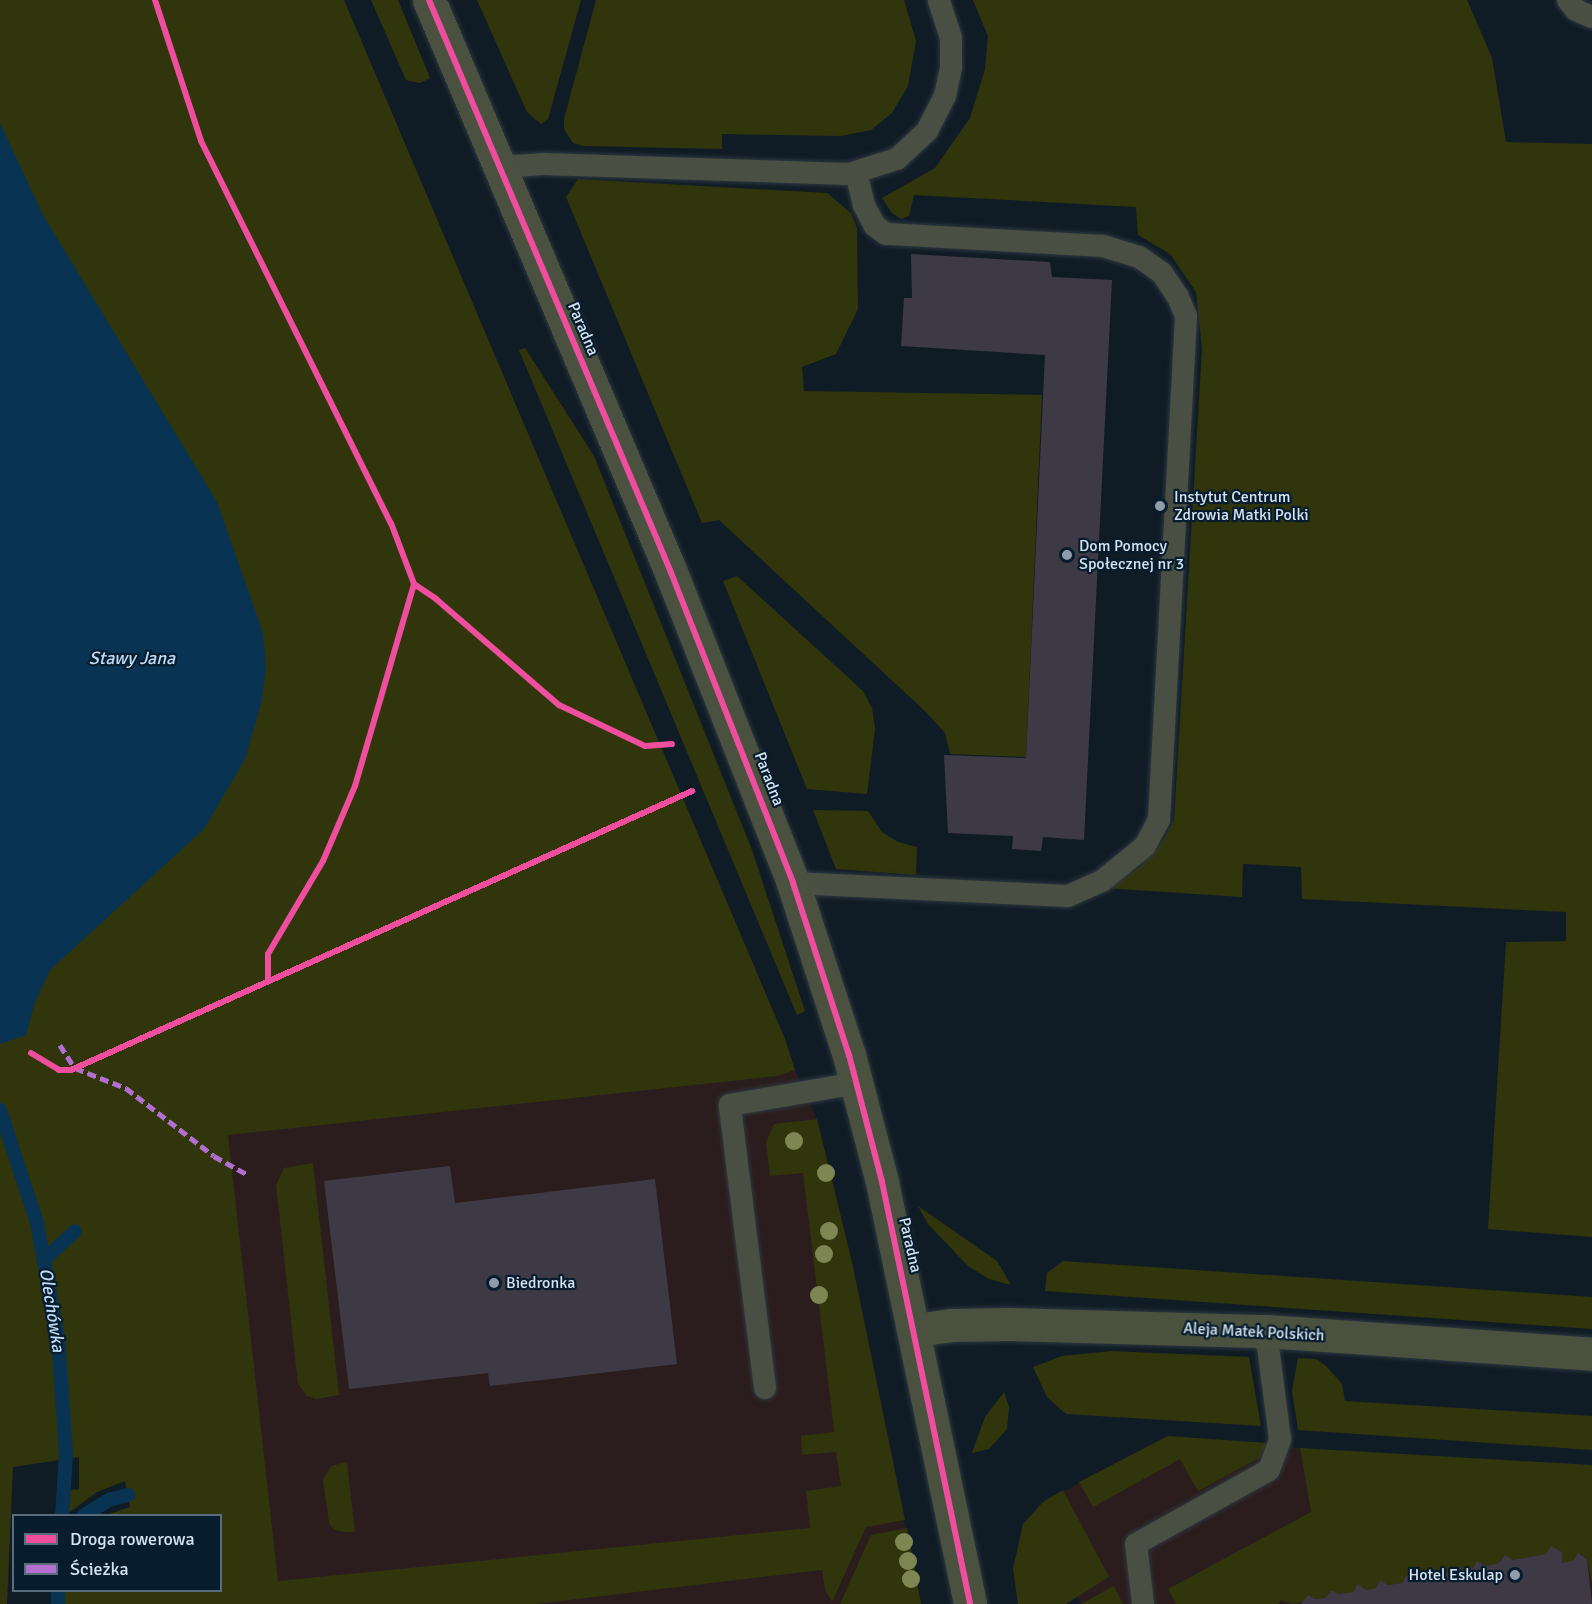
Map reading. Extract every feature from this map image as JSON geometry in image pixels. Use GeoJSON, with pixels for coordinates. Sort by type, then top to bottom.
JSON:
{"type":"FeatureCollection","features":[{"type":"Feature","properties":{"kind":"street","name":"Paradna"},"geometry":{"type":"LineString","coordinates":[[429,0],[670,570],[793,883],[857,1083],[916,1330],[970,1604]]}},
{"type":"Feature","properties":{"kind":"street","name":"Aleja Matek Polskich"},"geometry":{"type":"LineString","coordinates":[[916,1330],[951,1325],[1008,1324],[1266,1332],[1592,1354]]}},
{"type":"Feature","properties":{"kind":"lane"},"geometry":{"type":"LineString","coordinates":[[499,167],[544,164],[856,173],[897,159],[916,144],[938,116],[951,67],[951,38],[939,0]]}},
{"type":"Feature","properties":{"kind":"lane"},"geometry":{"type":"LineString","coordinates":[[1568,0],[1576,10],[1592,17]]}},
{"type":"Feature","properties":{"kind":"lane"},"geometry":{"type":"LineString","coordinates":[[793,883],[1068,896],[1102,881],[1145,846],[1159,820],[1186,316],[1178,297],[1162,273],[1139,257],[1103,246],[886,234],[875,226],[864,205],[856,173]]}},
{"type":"Feature","properties":{"kind":"lane"},"geometry":{"type":"LineString","coordinates":[[765,1388],[730,1105],[857,1083]]}},
{"type":"Feature","properties":{"kind":"lane"},"geometry":{"type":"LineString","coordinates":[[1143,1604],[1136,1544],[1269,1470],[1280,1439],[1266,1332]]}},
{"type":"Feature","properties":{"kind":"shaded area"},"geometry":{"type":"Polygon","coordinates":[[[795,1070],[817,1119],[833,1182],[921,1604],[280,1604],[227,1134],[777,1076],[795,1070]]]}},
{"type":"Feature","properties":{"kind":"shaded area"},"geometry":{"type":"Polygon","coordinates":[[[1168,1436],[1300,1448],[1311,1512],[1592,1532],[1592,1604],[1080,1604],[1049,1499],[1168,1436]]]}},
{"type":"Feature","properties":{"kind":"green space","name":"Stawy Jana"},"geometry":{"type":"Polygon","coordinates":[[[0,0],[344,0],[785,1039],[795,1070],[777,1076],[228,1135],[278,1581],[810,1528],[806,1491],[841,1486],[836,1452],[802,1455],[801,1436],[834,1432],[832,1413],[803,1173],[770,1176],[766,1142],[774,1124],[817,1119],[852,1262],[905,1520],[866,1527],[832,1602],[825,1590],[822,1570],[535,1604],[61,1604],[62,1592],[222,1592],[222,1514],[109,1514],[130,1507],[125,1481],[97,1492],[66,1514],[67,1491],[79,1489],[79,1457],[13,1467],[7,1604],[0,1604],[0,0]]]}},
{"type":"Feature","properties":{"kind":"green space"},"geometry":{"type":"Polygon","coordinates":[[[371,0],[398,0],[430,78],[420,83],[406,80],[371,0]]]}},
{"type":"Feature","properties":{"kind":"green space"},"geometry":{"type":"Polygon","coordinates":[[[477,0],[581,0],[548,119],[541,124],[527,112],[477,0]]]}},
{"type":"Feature","properties":{"kind":"green space"},"geometry":{"type":"Polygon","coordinates":[[[596,0],[904,0],[916,41],[908,86],[892,113],[871,130],[841,136],[722,134],[722,149],[583,146],[573,143],[564,129],[564,119],[596,0]]]}},
{"type":"Feature","properties":{"kind":"green space"},"geometry":{"type":"Polygon","coordinates":[[[973,0],[1467,0],[1492,58],[1506,142],[1592,144],[1592,1237],[1488,1229],[1506,942],[1566,941],[1566,912],[1302,899],[1301,867],[1243,864],[1242,897],[1104,888],[1138,868],[1162,842],[1174,820],[1202,349],[1196,292],[1170,254],[1138,235],[1136,207],[914,195],[909,216],[901,219],[891,212],[882,198],[935,168],[970,118],[985,69],[988,36],[973,0]]]}},
{"type":"Feature","properties":{"kind":"green space"},"geometry":{"type":"Polygon","coordinates":[[[578,179],[827,193],[851,213],[857,228],[858,309],[836,354],[802,367],[804,391],[1042,395],[1026,757],[950,754],[945,733],[926,712],[719,520],[702,523],[566,197],[578,179]]]}},
{"type":"Feature","properties":{"kind":"green space"},"geometry":{"type":"Polygon","coordinates":[[[525,348],[594,456],[752,850],[805,1011],[797,1015],[519,350],[525,348]]]}},
{"type":"Feature","properties":{"kind":"green space"},"geometry":{"type":"Polygon","coordinates":[[[737,576],[863,691],[872,708],[875,729],[867,794],[807,789],[723,581],[737,576]]]}},
{"type":"Feature","properties":{"kind":"green space"},"geometry":{"type":"Polygon","coordinates":[[[813,810],[868,811],[882,832],[898,842],[917,847],[916,875],[836,869],[813,810]]]}},
{"type":"Feature","properties":{"kind":"green space"},"geometry":{"type":"Polygon","coordinates":[[[313,1163],[339,1395],[316,1399],[307,1396],[298,1384],[276,1185],[284,1168],[313,1163]]]}},
{"type":"Feature","properties":{"kind":"green space"},"geometry":{"type":"Polygon","coordinates":[[[918,1206],[997,1261],[1011,1285],[989,1279],[968,1266],[928,1224],[918,1206]]]}},
{"type":"Feature","properties":{"kind":"green space"},"geometry":{"type":"Polygon","coordinates":[[[1063,1261],[1592,1297],[1592,1329],[1045,1291],[1047,1273],[1063,1261]]]}},
{"type":"Feature","properties":{"kind":"green space"},"geometry":{"type":"Polygon","coordinates":[[[1111,1351],[1249,1357],[1261,1426],[1066,1414],[1047,1397],[1033,1367],[1062,1356],[1111,1351]]]}},
{"type":"Feature","properties":{"kind":"green space"},"geometry":{"type":"Polygon","coordinates":[[[1298,1358],[1316,1359],[1326,1366],[1342,1384],[1345,1401],[1592,1416],[1592,1450],[1298,1430],[1292,1391],[1298,1358]]]}},
{"type":"Feature","properties":{"kind":"green space"},"geometry":{"type":"Polygon","coordinates":[[[1004,1392],[1009,1407],[1007,1429],[989,1449],[972,1453],[985,1417],[1004,1392]]]}},
{"type":"Feature","properties":{"kind":"green space"},"geometry":{"type":"Polygon","coordinates":[[[1168,1436],[1267,1443],[1261,1457],[1198,1491],[1180,1459],[1093,1507],[1079,1482],[1168,1436]]]}},
{"type":"Feature","properties":{"kind":"green space"},"geometry":{"type":"Polygon","coordinates":[[[1300,1448],[1592,1465],[1592,1584],[1587,1559],[1579,1553],[1574,1560],[1562,1563],[1546,1554],[1513,1560],[1505,1555],[1499,1563],[1486,1566],[1478,1561],[1473,1568],[1464,1570],[1456,1566],[1451,1573],[1437,1576],[1429,1571],[1424,1578],[1415,1580],[1407,1575],[1402,1583],[1388,1585],[1380,1580],[1376,1588],[1366,1590],[1358,1585],[1353,1592],[1338,1594],[1332,1590],[1325,1598],[1315,1599],[1308,1595],[1303,1602],[1293,1604],[1281,1600],[1278,1604],[1176,1604],[1168,1589],[1311,1512],[1300,1448]]]}},
{"type":"Feature","properties":{"kind":"green space"},"geometry":{"type":"Polygon","coordinates":[[[347,1462],[355,1532],[334,1530],[329,1523],[323,1480],[331,1466],[347,1462]]]}},
{"type":"Feature","properties":{"kind":"green space"},"geometry":{"type":"Polygon","coordinates":[[[1063,1490],[1109,1577],[1066,1604],[1018,1604],[1013,1569],[1023,1524],[1043,1502],[1063,1490]]]}},
{"type":"Feature","properties":{"kind":"green space"},"geometry":{"type":"Polygon","coordinates":[[[907,1528],[921,1604],[840,1604],[871,1535],[907,1528]]]}},
{"type":"Feature","properties":{"kind":"green space"},"geometry":{"type":"Polygon","coordinates":[[[1114,1586],[1123,1604],[1081,1604],[1114,1586]]]}},
{"type":"Feature","properties":{"kind":"water","name":"Stawy Jana"},"geometry":{"type":"Polygon","coordinates":[[[0,123],[43,215],[217,502],[263,633],[266,667],[262,700],[245,759],[204,829],[50,970],[35,1002],[26,1035],[0,1044],[0,123]]]}},
{"type":"Feature","properties":{"kind":"building","name":"Dom Pomocy Społecznej nr 3"},"geometry":{"type":"Polygon","coordinates":[[[911,254],[1050,262],[1052,277],[1112,280],[1084,840],[1043,837],[1041,851],[1012,849],[1013,836],[948,833],[944,755],[1026,758],[1045,355],[901,346],[904,298],[912,298],[911,254]]]}},
{"type":"Feature","properties":{"kind":"building","name":"Biedronka"},"geometry":{"type":"Polygon","coordinates":[[[450,1166],[455,1203],[655,1179],[677,1364],[490,1386],[488,1373],[349,1389],[324,1181],[450,1166]]]}},
{"type":"Feature","properties":{"kind":"building","name":"Hotel Eskulap"},"geometry":{"type":"Polygon","coordinates":[[[1551,1546],[1562,1552],[1562,1563],[1574,1560],[1578,1553],[1587,1559],[1592,1604],[1301,1604],[1308,1595],[1315,1599],[1325,1598],[1332,1590],[1338,1594],[1353,1592],[1358,1584],[1366,1590],[1376,1588],[1380,1580],[1388,1585],[1402,1583],[1407,1575],[1415,1580],[1424,1578],[1429,1570],[1437,1576],[1451,1573],[1456,1566],[1464,1570],[1473,1568],[1477,1561],[1486,1566],[1499,1563],[1505,1555],[1513,1560],[1546,1554],[1551,1546]]]}},
{"type":"Feature","properties":{"kind":"waterway","name":"Olechówka"},"geometry":{"type":"LineString","coordinates":[[0,1110],[37,1223],[58,1337],[66,1454],[62,1514]]}},
{"type":"Feature","properties":{"kind":"waterway"},"geometry":{"type":"LineString","coordinates":[[44,1260],[75,1231]]}},
{"type":"Feature","properties":{"kind":"waterway"},"geometry":{"type":"LineString","coordinates":[[86,1514],[109,1500],[128,1495]]}},
{"type":"Feature","properties":{"kind":"waterway","name":"Olechówka"},"geometry":{"type":"LineString","coordinates":[[58,1592],[58,1604]]}},
{"type":"Feature","properties":{"kind":"marked path"},"geometry":{"type":"LineString","coordinates":[[60,1045],[75,1068],[126,1088],[214,1156],[247,1174]]}},
{"type":"Feature","properties":{"kind":"cycle path"},"geometry":{"type":"LineString","coordinates":[[155,0],[201,141],[391,523],[414,584],[436,599],[559,705],[645,746],[672,744]]}},
{"type":"Feature","properties":{"kind":"cycle path"},"geometry":{"type":"LineString","coordinates":[[429,0],[670,570],[793,883],[849,1055],[882,1182],[970,1604]]}},
{"type":"Feature","properties":{"kind":"cycle path"},"geometry":{"type":"LineString","coordinates":[[268,981],[268,954],[323,861],[355,786],[414,584]]}},
{"type":"Feature","properties":{"kind":"cycle path"},"geometry":{"type":"LineString","coordinates":[[31,1053],[59,1070],[71,1070],[692,791]]}},
{"type":"Feature","properties":{"kind":"place","name":"Instytut Centrum Zdrowia Matki Polki"},"geometry":{"type":"Point","coordinates":[1160,506]}},
{"type":"Feature","properties":{"kind":"place","name":"Dom Pomocy Społecznej nr 3"},"geometry":{"type":"Point","coordinates":[1067,555]}},
{"type":"Feature","properties":{"kind":"place","name":"Biedronka"},"geometry":{"type":"Point","coordinates":[494,1283]}},
{"type":"Feature","properties":{"kind":"place","name":"Hotel Eskulap"},"geometry":{"type":"Point","coordinates":[1515,1575]}}]}
